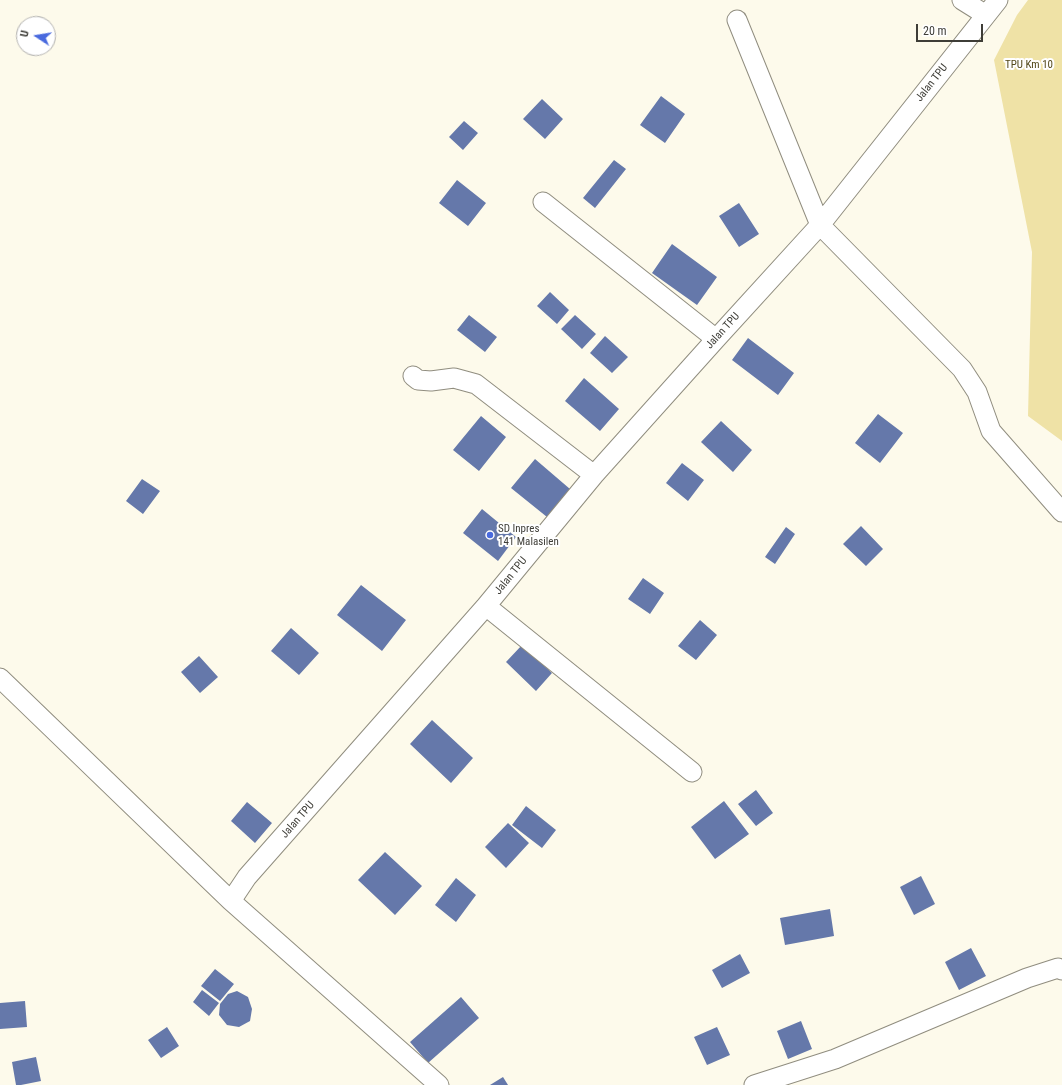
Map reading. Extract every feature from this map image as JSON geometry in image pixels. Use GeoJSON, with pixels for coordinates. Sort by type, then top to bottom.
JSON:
{"type":"FeatureCollection","features":[{"type":"Feature","properties":{"kind":"street"},"geometry":{"type":"LineString","coordinates":[[962,0],[986,15]]}},
{"type":"Feature","properties":{"kind":"street","name":"Jalan TPU"},"geometry":{"type":"LineString","coordinates":[[231,901],[247,877],[486,606],[594,475],[820,225],[998,0]]}},
{"type":"Feature","properties":{"kind":"street"},"geometry":{"type":"LineString","coordinates":[[737,20],[820,225],[962,369],[976,392],[991,431],[1062,512]]}},
{"type":"Feature","properties":{"kind":"street"},"geometry":{"type":"LineString","coordinates":[[543,202],[716,339]]}},
{"type":"Feature","properties":{"kind":"street"},"geometry":{"type":"LineString","coordinates":[[413,376],[418,380],[431,381],[454,378],[476,384],[594,475]]}},
{"type":"Feature","properties":{"kind":"street"},"geometry":{"type":"LineString","coordinates":[[486,606],[692,772]]}},
{"type":"Feature","properties":{"kind":"street"},"geometry":{"type":"LineString","coordinates":[[0,678],[231,901],[439,1085]]}},
{"type":"Feature","properties":{"kind":"street"},"geometry":{"type":"LineString","coordinates":[[754,1085],[835,1059],[1027,978],[1058,968],[1062,970]]}},
{"type":"Feature","properties":{"kind":"green space","name":"TPU Km 10"},"geometry":{"type":"Polygon","coordinates":[[[1028,0],[1062,0],[1062,441],[1028,416],[1032,252],[994,60],[1017,15],[1028,0]]]}},
{"type":"Feature","properties":{"kind":"building"},"geometry":{"type":"Polygon","coordinates":[[[661,96],[685,114],[665,143],[640,125],[661,96]]]}},
{"type":"Feature","properties":{"kind":"building"},"geometry":{"type":"Polygon","coordinates":[[[542,99],[563,119],[545,139],[523,119],[542,99]]]}},
{"type":"Feature","properties":{"kind":"building"},"geometry":{"type":"Polygon","coordinates":[[[464,121],[478,133],[463,150],[449,137],[464,121]]]}},
{"type":"Feature","properties":{"kind":"building"},"geometry":{"type":"Polygon","coordinates":[[[614,160],[626,169],[595,208],[583,198],[614,160]]]}},
{"type":"Feature","properties":{"kind":"building"},"geometry":{"type":"Polygon","coordinates":[[[457,180],[486,203],[468,226],[439,203],[457,180]]]}},
{"type":"Feature","properties":{"kind":"building"},"geometry":{"type":"Polygon","coordinates":[[[739,203],[759,234],[739,247],[719,216],[739,203]]]}},
{"type":"Feature","properties":{"kind":"building"},"geometry":{"type":"Polygon","coordinates":[[[672,244],[717,277],[697,305],[652,273],[672,244]]]}},
{"type":"Feature","properties":{"kind":"building"},"geometry":{"type":"Polygon","coordinates":[[[550,292],[569,310],[557,324],[537,306],[550,292]]]}},
{"type":"Feature","properties":{"kind":"building"},"geometry":{"type":"Polygon","coordinates":[[[469,315],[497,337],[485,352],[457,330],[469,315]]]}},
{"type":"Feature","properties":{"kind":"building"},"geometry":{"type":"Polygon","coordinates":[[[575,315],[596,334],[582,349],[561,329],[575,315]]]}},
{"type":"Feature","properties":{"kind":"building"},"geometry":{"type":"Polygon","coordinates":[[[605,336],[628,357],[612,373],[590,353],[605,336]]]}},
{"type":"Feature","properties":{"kind":"building"},"geometry":{"type":"Polygon","coordinates":[[[748,338],[794,373],[778,395],[732,360],[748,338]]]}},
{"type":"Feature","properties":{"kind":"building"},"geometry":{"type":"Polygon","coordinates":[[[584,378],[619,409],[600,431],[565,401],[584,378]]]}},
{"type":"Feature","properties":{"kind":"building"},"geometry":{"type":"Polygon","coordinates":[[[878,414],[903,433],[880,463],[855,443],[878,414]]]}},
{"type":"Feature","properties":{"kind":"building"},"geometry":{"type":"Polygon","coordinates":[[[481,416],[506,437],[479,471],[453,450],[481,416]]]}},
{"type":"Feature","properties":{"kind":"building"},"geometry":{"type":"Polygon","coordinates":[[[721,421],[752,450],[733,472],[701,442],[721,421]]]}},
{"type":"Feature","properties":{"kind":"building"},"geometry":{"type":"Polygon","coordinates":[[[535,459],[570,489],[547,517],[511,488],[535,459]]]}},
{"type":"Feature","properties":{"kind":"building"},"geometry":{"type":"Polygon","coordinates":[[[682,463],[704,480],[688,501],[666,483],[682,463]]]}},
{"type":"Feature","properties":{"kind":"building"},"geometry":{"type":"Polygon","coordinates":[[[142,479],[160,491],[143,514],[126,501],[142,479]]]}},
{"type":"Feature","properties":{"kind":"building","name":"SD Inpres 141 Malasilen"},"geometry":{"type":"Polygon","coordinates":[[[482,509],[516,537],[498,561],[463,533],[482,509]]]}},
{"type":"Feature","properties":{"kind":"building"},"geometry":{"type":"Polygon","coordinates":[[[861,526],[883,549],[866,566],[843,544],[861,526]]]}},
{"type":"Feature","properties":{"kind":"building"},"geometry":{"type":"Polygon","coordinates":[[[786,527],[795,534],[775,564],[765,557],[786,527]]]}},
{"type":"Feature","properties":{"kind":"building"},"geometry":{"type":"Polygon","coordinates":[[[643,578],[664,593],[650,614],[628,599],[643,578]]]}},
{"type":"Feature","properties":{"kind":"building"},"geometry":{"type":"Polygon","coordinates":[[[361,585],[406,620],[382,651],[337,615],[361,585]]]}},
{"type":"Feature","properties":{"kind":"building"},"geometry":{"type":"Polygon","coordinates":[[[700,620],[717,635],[696,660],[678,646],[700,620]]]}},
{"type":"Feature","properties":{"kind":"building"},"geometry":{"type":"Polygon","coordinates":[[[291,628],[319,653],[299,675],[271,651],[291,628]]]}},
{"type":"Feature","properties":{"kind":"building"},"geometry":{"type":"Polygon","coordinates":[[[522,645],[552,673],[536,691],[506,662],[522,645]]]}},
{"type":"Feature","properties":{"kind":"building"},"geometry":{"type":"Polygon","coordinates":[[[199,656],[218,677],[200,693],[181,672],[199,656]]]}},
{"type":"Feature","properties":{"kind":"building"},"geometry":{"type":"Polygon","coordinates":[[[432,720],[473,758],[451,783],[410,744],[432,720]]]}},
{"type":"Feature","properties":{"kind":"building"},"geometry":{"type":"Polygon","coordinates":[[[756,790],[773,813],[756,826],[738,804],[756,790]]]}},
{"type":"Feature","properties":{"kind":"building"},"geometry":{"type":"Polygon","coordinates":[[[724,801],[749,834],[715,859],[691,827],[724,801]]]}},
{"type":"Feature","properties":{"kind":"building"},"geometry":{"type":"Polygon","coordinates":[[[247,802],[272,823],[255,843],[231,821],[247,802]]]}},
{"type":"Feature","properties":{"kind":"building"},"geometry":{"type":"Polygon","coordinates":[[[526,806],[556,830],[542,848],[512,825],[526,806]]]}},
{"type":"Feature","properties":{"kind":"building"},"geometry":{"type":"Polygon","coordinates":[[[508,823],[529,843],[506,868],[485,847],[508,823]]]}},
{"type":"Feature","properties":{"kind":"building"},"geometry":{"type":"Polygon","coordinates":[[[385,852],[422,886],[395,915],[358,880],[385,852]]]}},
{"type":"Feature","properties":{"kind":"building"},"geometry":{"type":"Polygon","coordinates":[[[921,876],[935,904],[914,915],[900,887],[921,876]]]}},
{"type":"Feature","properties":{"kind":"building"},"geometry":{"type":"Polygon","coordinates":[[[456,878],[476,895],[456,922],[435,905],[456,878]]]}},
{"type":"Feature","properties":{"kind":"building"},"geometry":{"type":"Polygon","coordinates":[[[830,909],[834,936],[785,945],[780,918],[830,909]]]}},
{"type":"Feature","properties":{"kind":"building"},"geometry":{"type":"Polygon","coordinates":[[[971,948],[986,976],[959,990],[945,962],[971,948]]]}},
{"type":"Feature","properties":{"kind":"building"},"geometry":{"type":"Polygon","coordinates":[[[740,954],[750,973],[722,988],[712,970],[740,954]]]}},
{"type":"Feature","properties":{"kind":"building"},"geometry":{"type":"Polygon","coordinates":[[[215,969],[234,984],[220,1001],[201,986],[215,969]]]}},
{"type":"Feature","properties":{"kind":"building"},"geometry":{"type":"Polygon","coordinates":[[[202,990],[219,1003],[209,1016],[193,1002],[202,990]]]}},
{"type":"Feature","properties":{"kind":"building"},"geometry":{"type":"Polygon","coordinates":[[[237,991],[248,997],[252,1009],[250,1021],[239,1027],[227,1025],[219,1015],[220,1004],[228,994],[237,991]]]}},
{"type":"Feature","properties":{"kind":"building"},"geometry":{"type":"Polygon","coordinates":[[[461,997],[479,1018],[428,1063],[410,1042],[461,997]]]}},
{"type":"Feature","properties":{"kind":"building"},"geometry":{"type":"Polygon","coordinates":[[[25,1001],[27,1027],[0,1029],[0,1003],[25,1001]]]}},
{"type":"Feature","properties":{"kind":"building"},"geometry":{"type":"Polygon","coordinates":[[[801,1021],[812,1049],[788,1059],[777,1031],[801,1021]]]}},
{"type":"Feature","properties":{"kind":"building"},"geometry":{"type":"Polygon","coordinates":[[[167,1027],[179,1046],[161,1058],[148,1040],[167,1027]]]}},
{"type":"Feature","properties":{"kind":"building"},"geometry":{"type":"Polygon","coordinates":[[[717,1027],[730,1055],[707,1065],[694,1037],[717,1027]]]}},
{"type":"Feature","properties":{"kind":"building"},"geometry":{"type":"Polygon","coordinates":[[[36,1057],[41,1081],[16,1085],[12,1062],[36,1057]]]}},
{"type":"Feature","properties":{"kind":"building"},"geometry":{"type":"Polygon","coordinates":[[[503,1077],[508,1085],[490,1085],[503,1077]]]}},
{"type":"Feature","properties":{"kind":"place","name":"SD Inpres 141 Malasilen"},"geometry":{"type":"Point","coordinates":[490,535]}}]}
